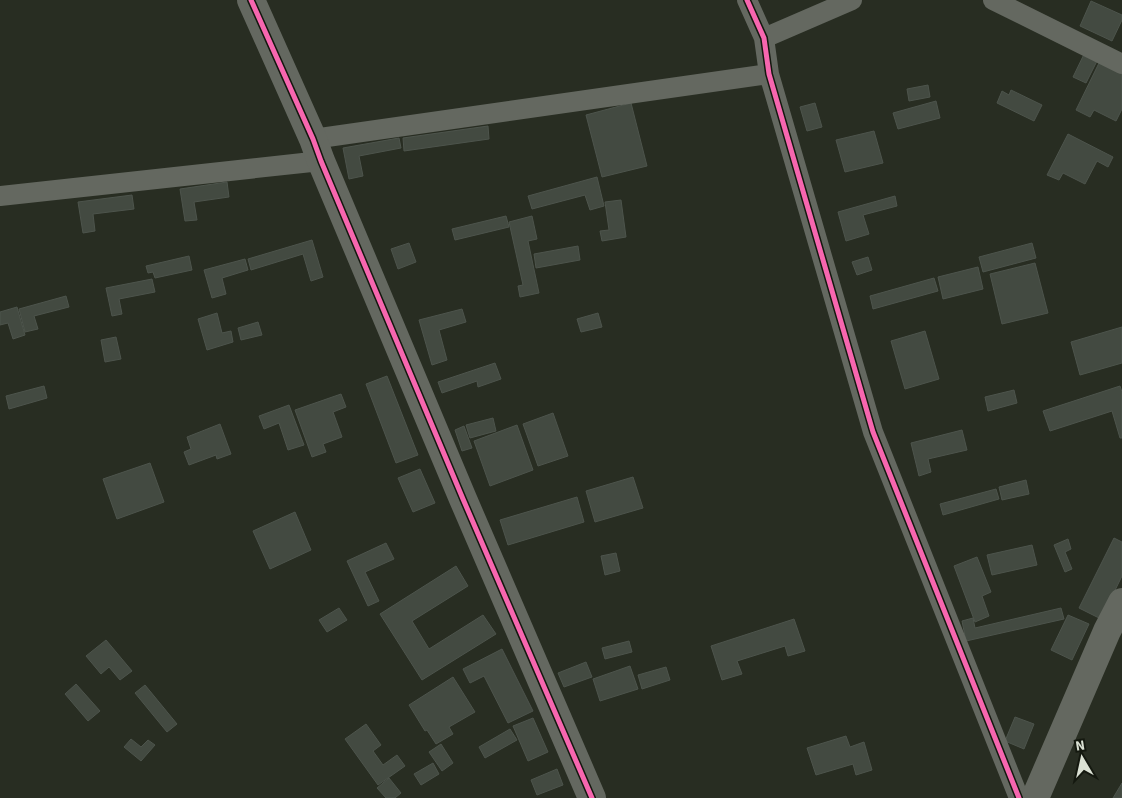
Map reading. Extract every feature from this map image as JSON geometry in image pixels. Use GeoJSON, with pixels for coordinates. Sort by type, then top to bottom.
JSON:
{"type":"FeatureCollection","features":[{"type":"Feature","properties":{"kind":"street"},"geometry":{"type":"LineString","coordinates":[[250,0],[317,150],[463,499],[592,798]]}},
{"type":"Feature","properties":{"kind":"street"},"geometry":{"type":"LineString","coordinates":[[747,0],[764,38],[768,74],[873,432],[1019,798]]}},
{"type":"Feature","properties":{"kind":"street"},"geometry":{"type":"LineString","coordinates":[[764,38],[852,0]]}},
{"type":"Feature","properties":{"kind":"street"},"geometry":{"type":"LineString","coordinates":[[994,0],[1122,64]]}},
{"type":"Feature","properties":{"kind":"street"},"geometry":{"type":"LineString","coordinates":[[0,196],[317,150],[768,74]]}},
{"type":"Feature","properties":{"kind":"street"},"geometry":{"type":"LineString","coordinates":[[1035,798],[1122,602]]}},
{"type":"Feature","properties":{"kind":"building"},"geometry":{"type":"Polygon","coordinates":[[[1091,1],[1122,15],[1122,20],[1112,41],[1080,26],[1091,1]]]}},
{"type":"Feature","properties":{"kind":"building"},"geometry":{"type":"Polygon","coordinates":[[[1087,48],[1100,55],[1086,83],[1073,77],[1087,48]]]}},
{"type":"Feature","properties":{"kind":"building"},"geometry":{"type":"Polygon","coordinates":[[[1099,63],[1122,74],[1122,109],[1116,121],[1094,110],[1090,117],[1076,110],[1099,63]]]}},
{"type":"Feature","properties":{"kind":"building"},"geometry":{"type":"Polygon","coordinates":[[[928,85],[930,97],[909,101],[907,89],[928,85]]]}},
{"type":"Feature","properties":{"kind":"building"},"geometry":{"type":"Polygon","coordinates":[[[1011,90],[1042,105],[1034,121],[997,103],[1002,91],[1009,95],[1011,90]]]}},
{"type":"Feature","properties":{"kind":"building"},"geometry":{"type":"Polygon","coordinates":[[[936,101],[940,118],[898,129],[893,113],[936,101]]]}},
{"type":"Feature","properties":{"kind":"building"},"geometry":{"type":"Polygon","coordinates":[[[631,103],[647,166],[602,177],[586,115],[631,103]]]}},
{"type":"Feature","properties":{"kind":"building"},"geometry":{"type":"Polygon","coordinates":[[[815,103],[822,127],[807,131],[800,107],[815,103]]]}},
{"type":"Feature","properties":{"kind":"building"},"geometry":{"type":"Polygon","coordinates":[[[488,126],[489,139],[404,151],[403,138],[488,126]]]}},
{"type":"Feature","properties":{"kind":"building"},"geometry":{"type":"Polygon","coordinates":[[[874,131],[883,163],[845,172],[836,140],[874,131]]]}},
{"type":"Feature","properties":{"kind":"building"},"geometry":{"type":"Polygon","coordinates":[[[1068,134],[1113,157],[1108,167],[1097,161],[1085,184],[1063,173],[1059,180],[1047,175],[1068,134]]]}},
{"type":"Feature","properties":{"kind":"building"},"geometry":{"type":"Polygon","coordinates":[[[399,138],[401,148],[359,156],[363,176],[349,179],[343,148],[399,138]]]}},
{"type":"Feature","properties":{"kind":"building"},"geometry":{"type":"Polygon","coordinates":[[[597,177],[604,206],[590,210],[585,195],[532,209],[528,196],[597,177]]]}},
{"type":"Feature","properties":{"kind":"building"},"geometry":{"type":"Polygon","coordinates":[[[227,182],[229,197],[194,202],[197,220],[185,221],[180,189],[227,182]]]}},
{"type":"Feature","properties":{"kind":"building"},"geometry":{"type":"Polygon","coordinates":[[[132,195],[134,209],[93,214],[95,231],[83,233],[78,202],[132,195]]]}},
{"type":"Feature","properties":{"kind":"building"},"geometry":{"type":"Polygon","coordinates":[[[895,196],[897,206],[863,215],[869,234],[846,241],[838,212],[895,196]]]}},
{"type":"Feature","properties":{"kind":"building"},"geometry":{"type":"Polygon","coordinates":[[[621,200],[626,237],[602,241],[600,231],[609,230],[605,202],[621,200]]]}},
{"type":"Feature","properties":{"kind":"building"},"geometry":{"type":"Polygon","coordinates":[[[506,216],[509,227],[455,240],[452,229],[506,216]]]}},
{"type":"Feature","properties":{"kind":"building"},"geometry":{"type":"Polygon","coordinates":[[[532,216],[537,239],[528,241],[539,293],[520,297],[518,286],[523,285],[509,222],[532,216]]]}},
{"type":"Feature","properties":{"kind":"building"},"geometry":{"type":"Polygon","coordinates":[[[312,240],[323,277],[311,281],[303,254],[251,270],[248,259],[312,240]]]}},
{"type":"Feature","properties":{"kind":"building"},"geometry":{"type":"Polygon","coordinates":[[[409,243],[416,262],[398,269],[391,249],[409,243]]]}},
{"type":"Feature","properties":{"kind":"building"},"geometry":{"type":"Polygon","coordinates":[[[1032,243],[1036,258],[983,272],[979,257],[1032,243]]]}},
{"type":"Feature","properties":{"kind":"building"},"geometry":{"type":"Polygon","coordinates":[[[578,246],[580,260],[536,268],[534,254],[578,246]]]}},
{"type":"Feature","properties":{"kind":"building"},"geometry":{"type":"Polygon","coordinates":[[[189,256],[192,270],[155,278],[153,272],[148,273],[146,266],[189,256]]]}},
{"type":"Feature","properties":{"kind":"building"},"geometry":{"type":"Polygon","coordinates":[[[868,257],[872,270],[857,275],[852,262],[868,257]]]}},
{"type":"Feature","properties":{"kind":"building"},"geometry":{"type":"Polygon","coordinates":[[[245,259],[248,270],[222,278],[226,294],[212,298],[204,270],[245,259]]]}},
{"type":"Feature","properties":{"kind":"building"},"geometry":{"type":"Polygon","coordinates":[[[1035,263],[1048,313],[1002,324],[990,274],[1035,263]]]}},
{"type":"Feature","properties":{"kind":"building"},"geometry":{"type":"Polygon","coordinates":[[[978,267],[983,289],[943,299],[938,277],[978,267]]]}},
{"type":"Feature","properties":{"kind":"building"},"geometry":{"type":"Polygon","coordinates":[[[934,278],[938,291],[873,309],[870,296],[934,278]]]}},
{"type":"Feature","properties":{"kind":"building"},"geometry":{"type":"Polygon","coordinates":[[[152,279],[155,292],[119,299],[122,314],[112,316],[106,288],[152,279]]]}},
{"type":"Feature","properties":{"kind":"building"},"geometry":{"type":"Polygon","coordinates":[[[66,296],[69,307],[34,316],[38,329],[25,332],[19,309],[66,296]]]}},
{"type":"Feature","properties":{"kind":"building"},"geometry":{"type":"Polygon","coordinates":[[[17,307],[25,335],[13,339],[8,323],[0,325],[0,312],[17,307]]]}},
{"type":"Feature","properties":{"kind":"building"},"geometry":{"type":"Polygon","coordinates":[[[462,309],[466,322],[439,330],[447,360],[432,365],[419,320],[462,309]]]}},
{"type":"Feature","properties":{"kind":"building"},"geometry":{"type":"Polygon","coordinates":[[[217,313],[222,333],[231,331],[233,342],[207,350],[198,319],[217,313]]]}},
{"type":"Feature","properties":{"kind":"building"},"geometry":{"type":"Polygon","coordinates":[[[598,313],[602,327],[581,332],[577,319],[598,313]]]}},
{"type":"Feature","properties":{"kind":"building"},"geometry":{"type":"Polygon","coordinates":[[[258,322],[262,335],[241,340],[238,328],[258,322]]]}},
{"type":"Feature","properties":{"kind":"building"},"geometry":{"type":"Polygon","coordinates":[[[1122,327],[1122,363],[1080,375],[1071,342],[1122,327]]]}},
{"type":"Feature","properties":{"kind":"building"},"geometry":{"type":"Polygon","coordinates":[[[925,331],[939,379],[905,389],[891,341],[925,331]]]}},
{"type":"Feature","properties":{"kind":"building"},"geometry":{"type":"Polygon","coordinates":[[[116,337],[121,359],[105,362],[101,340],[116,337]]]}},
{"type":"Feature","properties":{"kind":"building"},"geometry":{"type":"Polygon","coordinates":[[[495,363],[501,379],[478,387],[477,381],[442,393],[438,382],[495,363]]]}},
{"type":"Feature","properties":{"kind":"building"},"geometry":{"type":"Polygon","coordinates":[[[387,376],[418,455],[396,463],[366,384],[387,376]]]}},
{"type":"Feature","properties":{"kind":"building"},"geometry":{"type":"Polygon","coordinates":[[[44,386],[47,398],[9,409],[6,396],[44,386]]]}},
{"type":"Feature","properties":{"kind":"building"},"geometry":{"type":"Polygon","coordinates":[[[1120,386],[1122,392],[1122,438],[1120,438],[1112,411],[1050,431],[1043,411],[1120,386]]]}},
{"type":"Feature","properties":{"kind":"building"},"geometry":{"type":"Polygon","coordinates":[[[1014,390],[1017,403],[988,411],[985,397],[1014,390]]]}},
{"type":"Feature","properties":{"kind":"building"},"geometry":{"type":"Polygon","coordinates":[[[341,394],[346,407],[333,412],[342,437],[323,444],[326,452],[312,457],[295,410],[341,394]]]}},
{"type":"Feature","properties":{"kind":"building"},"geometry":{"type":"Polygon","coordinates":[[[289,405],[304,445],[288,450],[279,423],[264,429],[259,416],[289,405]]]}},
{"type":"Feature","properties":{"kind":"building"},"geometry":{"type":"Polygon","coordinates":[[[553,413],[568,456],[538,466],[523,424],[553,413]]]}},
{"type":"Feature","properties":{"kind":"building"},"geometry":{"type":"Polygon","coordinates":[[[493,418],[496,431],[470,438],[466,425],[493,418]]]}},
{"type":"Feature","properties":{"kind":"building"},"geometry":{"type":"Polygon","coordinates":[[[220,424],[231,454],[217,459],[216,455],[189,465],[184,452],[191,449],[187,437],[220,424]]]}},
{"type":"Feature","properties":{"kind":"building"},"geometry":{"type":"Polygon","coordinates":[[[517,425],[533,470],[490,486],[474,441],[517,425]]]}},
{"type":"Feature","properties":{"kind":"building"},"geometry":{"type":"Polygon","coordinates":[[[464,426],[472,448],[462,451],[455,430],[464,426]]]}},
{"type":"Feature","properties":{"kind":"building"},"geometry":{"type":"Polygon","coordinates":[[[962,430],[967,450],[928,459],[931,472],[919,476],[911,443],[962,430]]]}},
{"type":"Feature","properties":{"kind":"building"},"geometry":{"type":"Polygon","coordinates":[[[150,463],[164,502],[117,519],[103,479],[150,463]]]}},
{"type":"Feature","properties":{"kind":"building"},"geometry":{"type":"Polygon","coordinates":[[[420,469],[435,503],[413,512],[398,478],[420,469]]]}},
{"type":"Feature","properties":{"kind":"building"},"geometry":{"type":"Polygon","coordinates":[[[633,477],[643,508],[595,522],[586,491],[633,477]]]}},
{"type":"Feature","properties":{"kind":"building"},"geometry":{"type":"Polygon","coordinates":[[[1026,480],[1029,494],[1002,500],[999,487],[1026,480]]]}},
{"type":"Feature","properties":{"kind":"building"},"geometry":{"type":"Polygon","coordinates":[[[996,489],[999,499],[943,515],[940,504],[996,489]]]}},
{"type":"Feature","properties":{"kind":"building"},"geometry":{"type":"Polygon","coordinates":[[[577,497],[584,522],[508,545],[500,520],[577,497]]]}},
{"type":"Feature","properties":{"kind":"building"},"geometry":{"type":"Polygon","coordinates":[[[295,512],[311,550],[270,569],[253,531],[295,512]]]}},
{"type":"Feature","properties":{"kind":"building"},"geometry":{"type":"Polygon","coordinates":[[[1114,538],[1122,542],[1122,576],[1101,619],[1079,608],[1114,538]]]}},
{"type":"Feature","properties":{"kind":"building"},"geometry":{"type":"Polygon","coordinates":[[[1068,539],[1071,549],[1065,552],[1072,569],[1065,572],[1054,545],[1068,539]]]}},
{"type":"Feature","properties":{"kind":"building"},"geometry":{"type":"Polygon","coordinates":[[[386,543],[394,559],[365,572],[379,601],[368,606],[347,561],[386,543]]]}},
{"type":"Feature","properties":{"kind":"building"},"geometry":{"type":"Polygon","coordinates":[[[1032,545],[1037,565],[992,575],[987,555],[1032,545]]]}},
{"type":"Feature","properties":{"kind":"building"},"geometry":{"type":"Polygon","coordinates":[[[616,553],[620,571],[605,575],[601,556],[616,553]]]}},
{"type":"Feature","properties":{"kind":"building"},"geometry":{"type":"Polygon","coordinates":[[[977,557],[991,592],[982,596],[989,616],[975,622],[954,566],[977,557]]]}},
{"type":"Feature","properties":{"kind":"building"},"geometry":{"type":"Polygon","coordinates":[[[456,566],[468,586],[412,621],[429,649],[483,615],[496,634],[422,680],[380,614],[456,566]]]}},
{"type":"Feature","properties":{"kind":"building"},"geometry":{"type":"Polygon","coordinates":[[[339,608],[347,620],[327,632],[319,620],[339,608]]]}},
{"type":"Feature","properties":{"kind":"building"},"geometry":{"type":"Polygon","coordinates":[[[1061,608],[1064,619],[966,641],[962,621],[973,618],[975,628],[1061,608]]]}},
{"type":"Feature","properties":{"kind":"building"},"geometry":{"type":"Polygon","coordinates":[[[1068,615],[1089,624],[1072,660],[1051,650],[1068,615]]]}},
{"type":"Feature","properties":{"kind":"building"},"geometry":{"type":"Polygon","coordinates":[[[794,619],[805,651],[788,656],[785,646],[737,661],[742,674],[722,680],[711,646],[794,619]]]}},
{"type":"Feature","properties":{"kind":"building"},"geometry":{"type":"Polygon","coordinates":[[[106,640],[132,671],[120,680],[109,667],[101,674],[86,656],[106,640]]]}},
{"type":"Feature","properties":{"kind":"building"},"geometry":{"type":"Polygon","coordinates":[[[629,641],[632,652],[605,659],[602,648],[629,641]]]}},
{"type":"Feature","properties":{"kind":"building"},"geometry":{"type":"Polygon","coordinates":[[[502,649],[533,711],[508,723],[484,676],[470,683],[463,669],[502,649]]]}},
{"type":"Feature","properties":{"kind":"building"},"geometry":{"type":"Polygon","coordinates":[[[586,662],[592,677],[564,687],[558,673],[586,662]]]}},
{"type":"Feature","properties":{"kind":"building"},"geometry":{"type":"Polygon","coordinates":[[[630,666],[638,689],[600,701],[593,679],[630,666]]]}},
{"type":"Feature","properties":{"kind":"building"},"geometry":{"type":"Polygon","coordinates":[[[666,667],[670,680],[642,689],[638,675],[666,667]]]}},
{"type":"Feature","properties":{"kind":"building"},"geometry":{"type":"Polygon","coordinates":[[[453,677],[475,712],[449,727],[453,734],[436,744],[427,730],[425,731],[409,705],[453,677]]]}},
{"type":"Feature","properties":{"kind":"building"},"geometry":{"type":"Polygon","coordinates":[[[76,684],[100,711],[88,721],[65,694],[76,684]]]}},
{"type":"Feature","properties":{"kind":"building"},"geometry":{"type":"Polygon","coordinates":[[[145,685],[177,724],[167,732],[135,693],[145,685]]]}},
{"type":"Feature","properties":{"kind":"building"},"geometry":{"type":"Polygon","coordinates":[[[1015,717],[1034,724],[1024,749],[1005,741],[1015,717]]]}},
{"type":"Feature","properties":{"kind":"building"},"geometry":{"type":"Polygon","coordinates":[[[533,718],[548,752],[528,761],[513,726],[533,718]]]}},
{"type":"Feature","properties":{"kind":"building"},"geometry":{"type":"Polygon","coordinates":[[[366,724],[381,745],[373,751],[383,765],[397,755],[405,766],[378,785],[345,739],[366,724]]]}},
{"type":"Feature","properties":{"kind":"building"},"geometry":{"type":"Polygon","coordinates":[[[510,729],[517,740],[485,758],[479,747],[510,729]]]}},
{"type":"Feature","properties":{"kind":"building"},"geometry":{"type":"Polygon","coordinates":[[[846,736],[850,747],[864,742],[872,770],[856,775],[853,764],[816,775],[807,748],[846,736]]]}},
{"type":"Feature","properties":{"kind":"building"},"geometry":{"type":"Polygon","coordinates":[[[131,739],[141,747],[148,740],[155,745],[141,761],[124,747],[131,739]]]}},
{"type":"Feature","properties":{"kind":"building"},"geometry":{"type":"Polygon","coordinates":[[[441,744],[453,763],[442,771],[429,752],[441,744]]]}},
{"type":"Feature","properties":{"kind":"building"},"geometry":{"type":"Polygon","coordinates":[[[433,763],[439,774],[421,785],[414,774],[433,763]]]}},
{"type":"Feature","properties":{"kind":"building"},"geometry":{"type":"Polygon","coordinates":[[[557,769],[563,785],[537,795],[531,780],[557,769]]]}},
{"type":"Feature","properties":{"kind":"building"},"geometry":{"type":"Polygon","coordinates":[[[389,778],[401,793],[395,798],[386,798],[377,788],[389,778]]]}},
{"type":"Feature","properties":{"kind":"building"},"geometry":{"type":"Polygon","coordinates":[[[1122,783],[1122,798],[1113,798],[1122,783]]]}},
{"type":"Feature","properties":{"kind":"cycle path"},"geometry":{"type":"LineString","coordinates":[[251,0],[313,139],[463,499],[592,798]]}},
{"type":"Feature","properties":{"kind":"cycle path"},"geometry":{"type":"LineString","coordinates":[[747,0],[764,38],[769,74],[873,432],[1019,798]]}}]}
